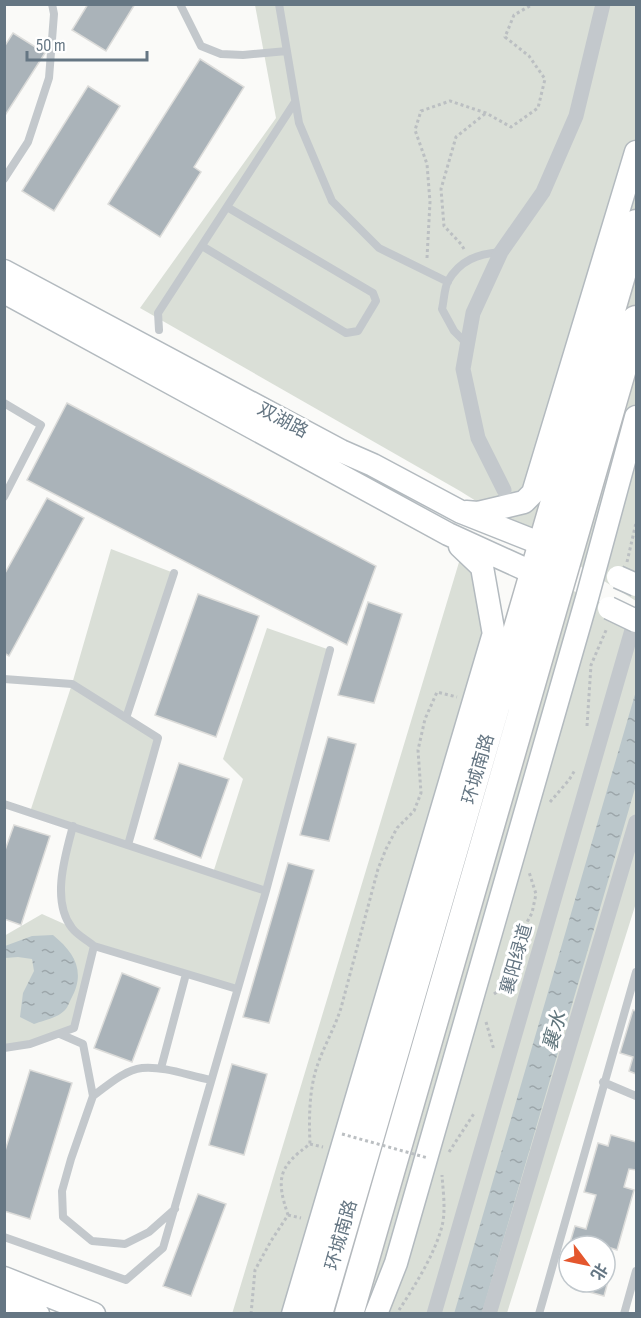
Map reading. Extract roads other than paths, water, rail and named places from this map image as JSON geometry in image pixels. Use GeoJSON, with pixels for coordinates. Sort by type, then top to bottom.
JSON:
{"type":"FeatureCollection","features":[{"type":"Feature","properties":{"kind":"highway","name":"环城南路"},"geometry":{"type":"LineString","coordinates":[[556,550],[569,457],[636,224]]}},
{"type":"Feature","properties":{"kind":"highway","name":"环城南路"},"geometry":{"type":"LineString","coordinates":[[349,1314],[547,580],[636,320]]}},
{"type":"Feature","properties":{"kind":"highway","name":"环城南路"},"geometry":{"type":"LineString","coordinates":[[318,1314],[503,683],[547,580]]}},
{"type":"Feature","properties":{"kind":"street"},"geometry":{"type":"LineString","coordinates":[[504,490],[478,438],[463,369],[473,313],[501,252],[543,192],[576,117],[603,4]]}},
{"type":"Feature","properties":{"kind":"street"},"geometry":{"type":"LineString","coordinates":[[533,493],[636,152]]}},
{"type":"Feature","properties":{"kind":"street","name":"双湖路"},"geometry":{"type":"LineString","coordinates":[[4,271],[341,451],[373,465],[461,512],[595,567],[627,575]]}},
{"type":"Feature","properties":{"kind":"street","name":"双湖路"},"geometry":{"type":"LineString","coordinates":[[4,292],[448,534],[587,598],[608,617],[636,621]]}},
{"type":"Feature","properties":{"kind":"street"},"geometry":{"type":"LineString","coordinates":[[376,1314],[396,1263],[587,598],[636,417]]}},
{"type":"Feature","properties":{"kind":"street"},"geometry":{"type":"LineString","coordinates":[[461,512],[478,513],[524,502],[569,457]]}},
{"type":"Feature","properties":{"kind":"street"},"geometry":{"type":"LineString","coordinates":[[448,534],[482,567],[503,683]]}},
{"type":"Feature","properties":{"kind":"street","name":"襄阳绿道"},"geometry":{"type":"LineString","coordinates":[[434,1314],[636,616]]}},
{"type":"Feature","properties":{"kind":"street"},"geometry":{"type":"LineString","coordinates":[[293,1314],[494,633]]}},
{"type":"Feature","properties":{"kind":"street"},"geometry":{"type":"LineString","coordinates":[[489,1314],[636,822]]}},
{"type":"Feature","properties":{"kind":"street"},"geometry":{"type":"LineString","coordinates":[[4,1278],[94,1314]]}},
{"type":"Feature","properties":{"kind":"street"},"geometry":{"type":"LineString","coordinates":[[4,1300],[38,1314]]}},
{"type":"Feature","properties":{"kind":"lane"},"geometry":{"type":"LineString","coordinates":[[4,179],[28,142],[49,78],[54,14],[52,4]]}},
{"type":"Feature","properties":{"kind":"lane"},"geometry":{"type":"LineString","coordinates":[[180,4],[201,46],[221,54],[243,55],[287,51]]}},
{"type":"Feature","properties":{"kind":"lane"},"geometry":{"type":"LineString","coordinates":[[279,4],[299,123],[332,201],[379,248],[448,282]]}},
{"type":"Feature","properties":{"kind":"lane"},"geometry":{"type":"LineString","coordinates":[[159,330],[158,313],[296,102]]}},
{"type":"Feature","properties":{"kind":"lane"},"geometry":{"type":"LineString","coordinates":[[202,246],[346,333],[358,331],[376,301],[373,293],[227,207]]}},
{"type":"Feature","properties":{"kind":"lane"},"geometry":{"type":"LineString","coordinates":[[467,344],[454,331],[442,309],[448,282],[461,266],[479,254],[501,252]]}},
{"type":"Feature","properties":{"kind":"lane"},"geometry":{"type":"LineString","coordinates":[[4,403],[41,425],[4,497]]}},
{"type":"Feature","properties":{"kind":"lane"},"geometry":{"type":"LineString","coordinates":[[126,718],[174,573]]}},
{"type":"Feature","properties":{"kind":"lane"},"geometry":{"type":"LineString","coordinates":[[4,1237],[126,1280],[163,1248],[266,891],[330,650]]}},
{"type":"Feature","properties":{"kind":"lane"},"geometry":{"type":"LineString","coordinates":[[4,679],[72,684],[158,738],[128,845]]}},
{"type":"Feature","properties":{"kind":"lane"},"geometry":{"type":"LineString","coordinates":[[4,804],[266,891]]}},
{"type":"Feature","properties":{"kind":"lane"},"geometry":{"type":"LineString","coordinates":[[73,826],[63,863],[60,901],[72,928],[94,946],[237,989]]}},
{"type":"Feature","properties":{"kind":"lane"},"geometry":{"type":"LineString","coordinates":[[5,1050],[30,1044],[74,1028],[94,946]]}},
{"type":"Feature","properties":{"kind":"lane"},"geometry":{"type":"LineString","coordinates":[[539,1314],[636,972]]}},
{"type":"Feature","properties":{"kind":"lane"},"geometry":{"type":"LineString","coordinates":[[161,1068],[186,974]]}},
{"type":"Feature","properties":{"kind":"lane"},"geometry":{"type":"LineString","coordinates":[[60,1034],[83,1044],[93,1096],[62,1191],[63,1217],[92,1241],[125,1244],[149,1232],[175,1209]]}},
{"type":"Feature","properties":{"kind":"lane"},"geometry":{"type":"LineString","coordinates":[[93,1096],[117,1078],[140,1068],[161,1068],[211,1080]]}},
{"type":"Feature","properties":{"kind":"lane"},"geometry":{"type":"LineString","coordinates":[[603,1082],[636,1095]]}},
{"type":"Feature","properties":{"kind":"lane"},"geometry":{"type":"LineString","coordinates":[[624,1314],[636,1271]]}},
{"type":"Feature","properties":{"kind":"water","name":"襄水"},"geometry":{"type":"Polygon","coordinates":[[[636,691],[636,785],[482,1313],[454,1314],[636,691]]]}},
{"type":"Feature","properties":{"kind":"water"},"geometry":{"type":"Polygon","coordinates":[[[53,935],[72,956],[78,972],[78,980],[65,1010],[54,1017],[34,1024],[20,1017],[23,993],[34,971],[32,959],[5,958],[5,946],[32,936],[53,935]]]}}]}
